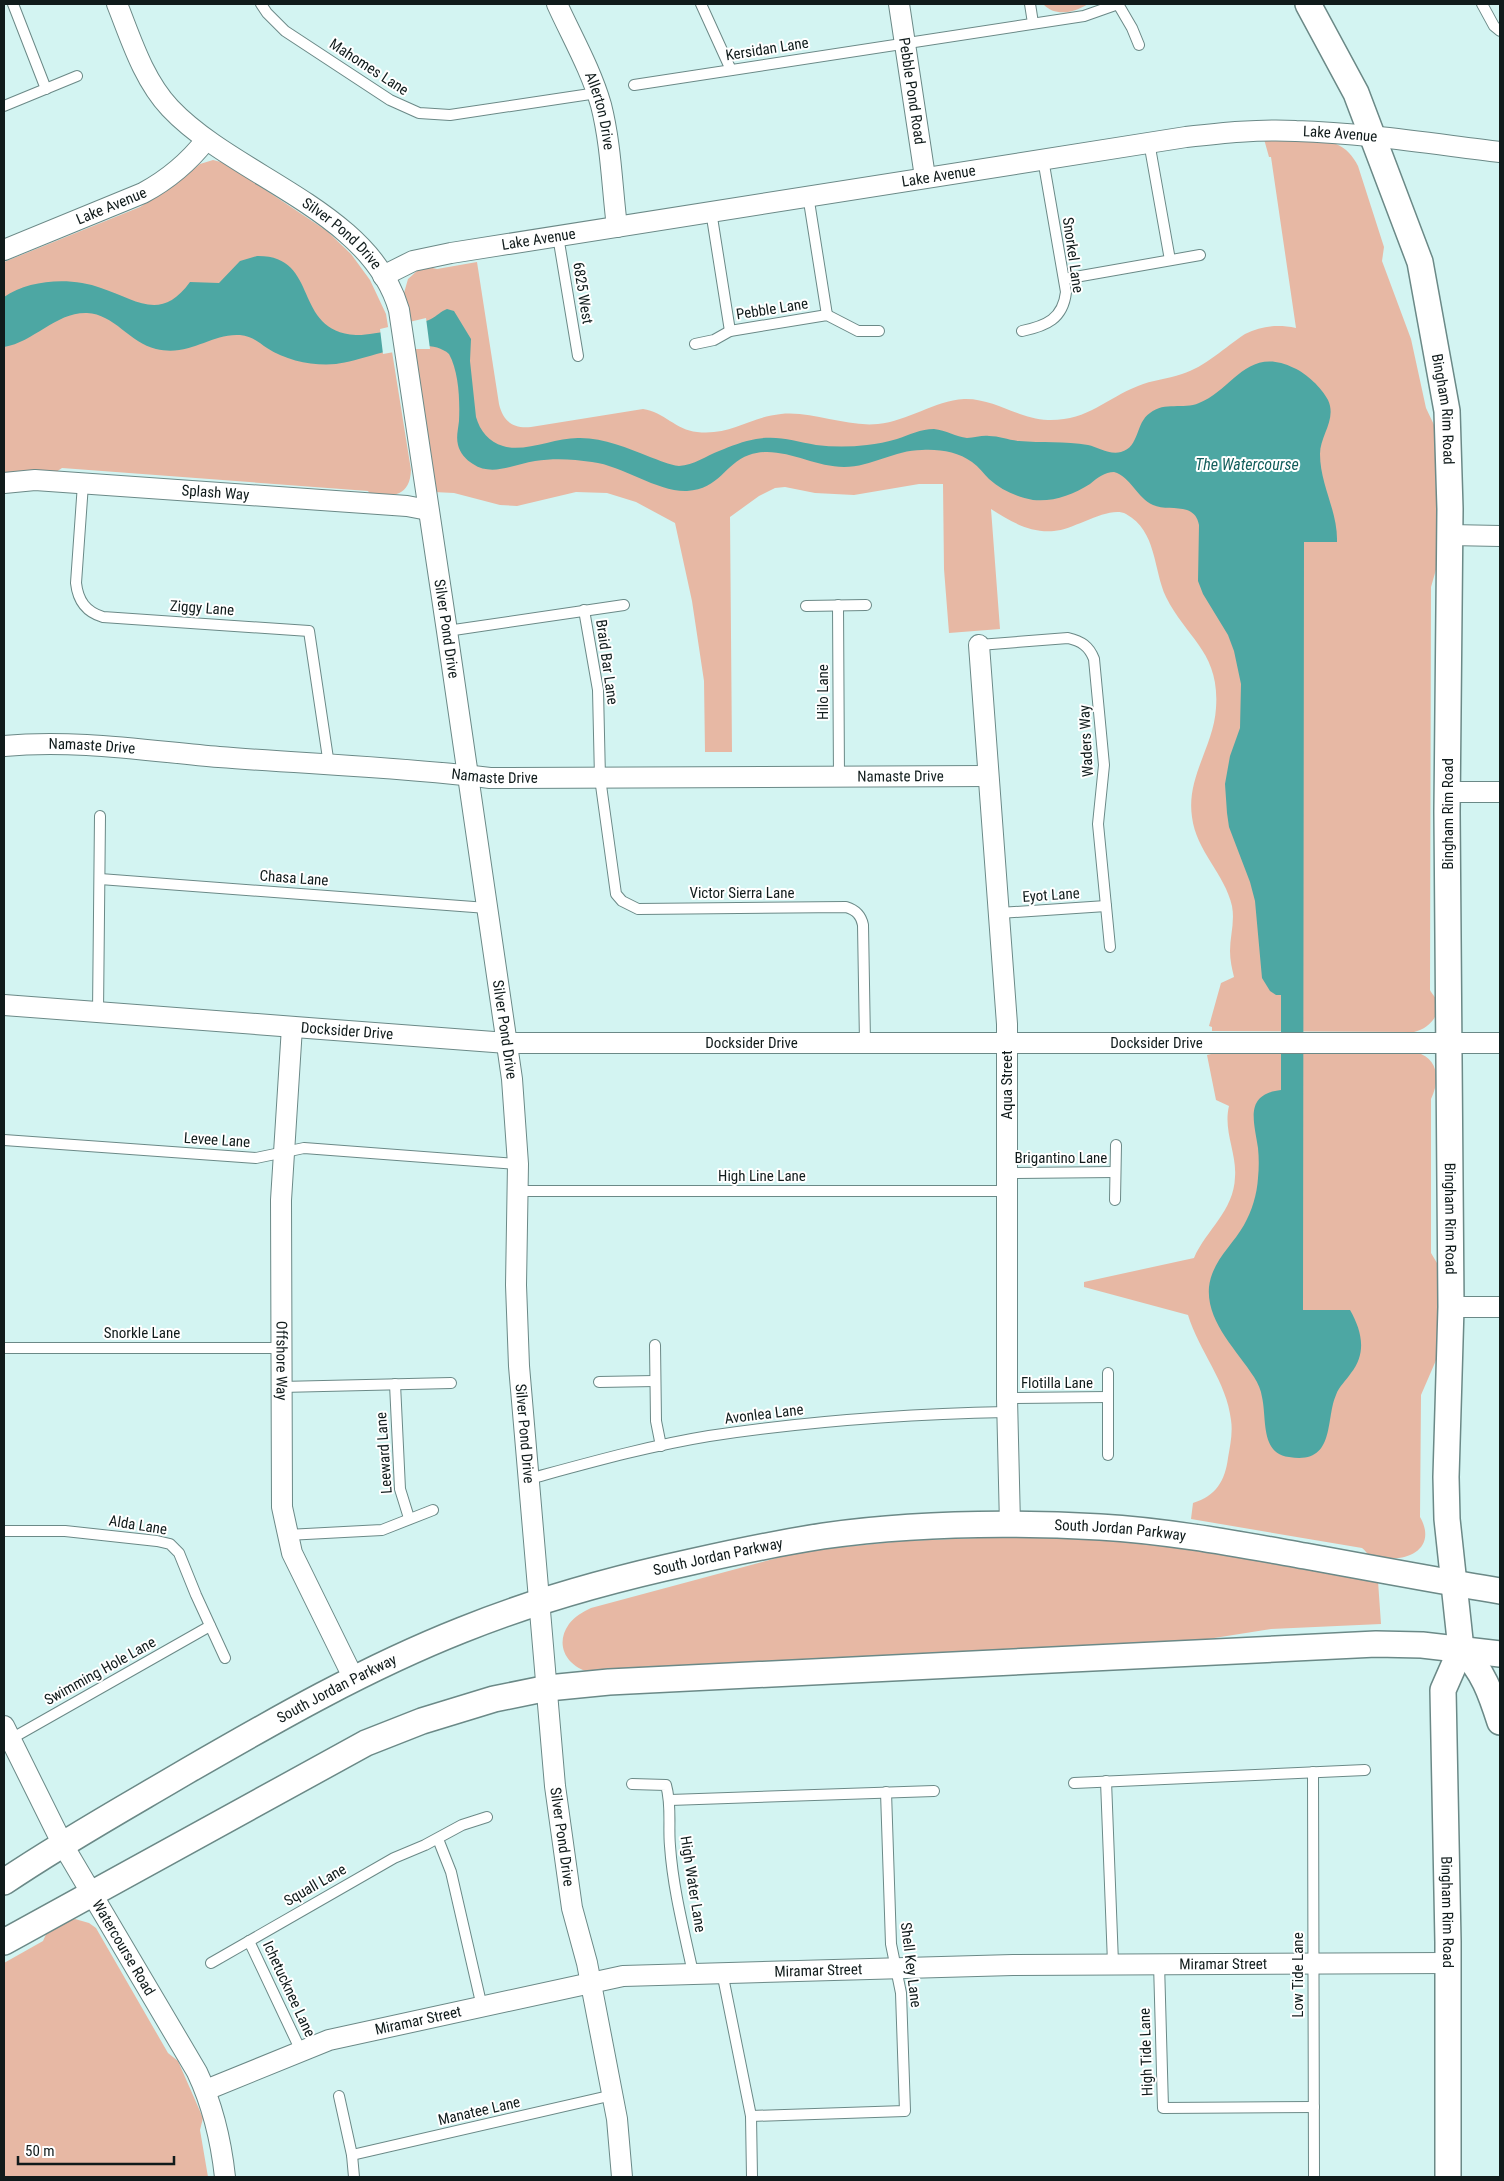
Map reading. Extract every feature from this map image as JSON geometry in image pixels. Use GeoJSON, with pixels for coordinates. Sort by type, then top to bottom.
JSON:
{"type":"FeatureCollection","features":[{"type":"Feature","properties":{"kind":"street","name":"Silver Pond Drive"},"geometry":{"type":"LineString","coordinates":[[116,4],[145,72],[156,90],[176,113],[206,140],[334,223],[365,253],[383,276],[392,292],[398,310],[507,1043],[518,1164],[516,1285],[518,1348],[555,1786],[572,1908],[590,1982],[618,2128],[622,2177]]}},
{"type":"Feature","properties":{"kind":"street","name":"Allerton Drive"},"geometry":{"type":"LineString","coordinates":[[556,4],[597,93],[606,132],[617,227]]}},
{"type":"Feature","properties":{"kind":"street","name":"Pebble Pond Road"},"geometry":{"type":"LineString","coordinates":[[899,4],[925,177]]}},
{"type":"Feature","properties":{"kind":"street","name":"Bingham Rim Road"},"geometry":{"type":"LineString","coordinates":[[1308,4],[1356,93],[1420,262],[1446,411],[1450,535],[1447,792],[1451,1307],[1446,1478],[1448,1518],[1461,1649],[1443,1690],[1448,1963],[1448,2177]]}},
{"type":"Feature","properties":{"kind":"street","name":"Lake Avenue"},"geometry":{"type":"LineString","coordinates":[[383,276],[398,268],[429,257],[808,195],[1194,136],[1297,131],[1372,137],[1500,152]]}},
{"type":"Feature","properties":{"kind":"street","name":"Lake Avenue"},"geometry":{"type":"LineString","coordinates":[[4,250],[143,193],[186,164],[206,140]]}},
{"type":"Feature","properties":{"kind":"street","name":"Splash Way"},"geometry":{"type":"LineString","coordinates":[[4,483],[23,480],[407,506],[428,510]]}},
{"type":"Feature","properties":{"kind":"street"},"geometry":{"type":"LineString","coordinates":[[1450,535],[1500,536]]}},
{"type":"Feature","properties":{"kind":"street","name":"Aqua Street"},"geometry":{"type":"LineString","coordinates":[[979,645],[1007,1043],[1007,1405],[1010,1525]]}},
{"type":"Feature","properties":{"kind":"street","name":"Namaste Drive"},"geometry":{"type":"LineString","coordinates":[[4,746],[58,744],[445,772],[490,778],[988,776]]}},
{"type":"Feature","properties":{"kind":"street"},"geometry":{"type":"LineString","coordinates":[[1447,792],[1500,792]]}},
{"type":"Feature","properties":{"kind":"street","name":"Docksider Drive"},"geometry":{"type":"LineString","coordinates":[[4,1005],[507,1043],[1500,1043]]}},
{"type":"Feature","properties":{"kind":"street","name":"Offshore Way"},"geometry":{"type":"LineString","coordinates":[[292,1027],[281,1200],[281,1490],[287,1535],[300,1570],[354,1679]]}},
{"type":"Feature","properties":{"kind":"street"},"geometry":{"type":"LineString","coordinates":[[1451,1307],[1500,1307]]}},
{"type":"Feature","properties":{"kind":"street","name":"South Jordan Parkway"},"geometry":{"type":"LineString","coordinates":[[4,1882],[275,1720],[354,1679],[458,1631],[597,1584],[779,1544],[872,1530],[1010,1525],[1103,1527],[1192,1537],[1500,1591]]}},
{"type":"Feature","properties":{"kind":"street"},"geometry":{"type":"LineString","coordinates":[[4,1942],[366,1743],[450,1712],[494,1699],[548,1688],[609,1682],[1376,1644],[1461,1649],[1500,1654]]}},
{"type":"Feature","properties":{"kind":"street"},"geometry":{"type":"LineString","coordinates":[[1461,1649],[1485,1678],[1500,1722]]}},
{"type":"Feature","properties":{"kind":"street","name":"Watercourse Road"},"geometry":{"type":"LineString","coordinates":[[6,1736],[63,1845],[206,2090],[218,2130],[225,2177]]}},
{"type":"Feature","properties":{"kind":"street","name":"Miramar Street"},"geometry":{"type":"LineString","coordinates":[[206,2090],[329,2040],[623,1976],[1113,1963],[1448,1963]]}},
{"type":"Feature","properties":{"kind":"lane"},"geometry":{"type":"LineString","coordinates":[[13,4],[46,89]]}},
{"type":"Feature","properties":{"kind":"lane","name":"Mahomes Lane"},"geometry":{"type":"LineString","coordinates":[[261,4],[271,18],[285,31],[390,100],[419,113],[450,115],[597,93]]}},
{"type":"Feature","properties":{"kind":"lane"},"geometry":{"type":"LineString","coordinates":[[701,4],[731,70]]}},
{"type":"Feature","properties":{"kind":"lane"},"geometry":{"type":"LineString","coordinates":[[1030,4],[1033,24]]}},
{"type":"Feature","properties":{"kind":"lane"},"geometry":{"type":"LineString","coordinates":[[1118,4],[1132,28],[1139,45]]}},
{"type":"Feature","properties":{"kind":"lane","name":"Kersidan Lane"},"geometry":{"type":"LineString","coordinates":[[634,85],[1033,24],[1092,14],[1118,4]]}},
{"type":"Feature","properties":{"kind":"lane"},"geometry":{"type":"LineString","coordinates":[[1482,4],[1494,26],[1500,31]]}},
{"type":"Feature","properties":{"kind":"lane"},"geometry":{"type":"LineString","coordinates":[[4,106],[77,76]]}},
{"type":"Feature","properties":{"kind":"lane"},"geometry":{"type":"LineString","coordinates":[[1149,142],[1170,260]]}},
{"type":"Feature","properties":{"kind":"lane","name":"Snorkel Lane"},"geometry":{"type":"LineString","coordinates":[[1022,331],[1042,327],[1057,316],[1065,301],[1064,279],[1043,159]]}},
{"type":"Feature","properties":{"kind":"lane","name":"Pebble Lane"},"geometry":{"type":"LineString","coordinates":[[808,195],[827,315]]}},
{"type":"Feature","properties":{"kind":"lane"},"geometry":{"type":"LineString","coordinates":[[711,211],[730,331]]}},
{"type":"Feature","properties":{"kind":"lane","name":"6825 West"},"geometry":{"type":"LineString","coordinates":[[558,236],[578,356]]}},
{"type":"Feature","properties":{"kind":"lane"},"geometry":{"type":"LineString","coordinates":[[1064,279],[1200,255]]}},
{"type":"Feature","properties":{"kind":"lane","name":"Pebble Lane"},"geometry":{"type":"LineString","coordinates":[[695,344],[714,340],[730,331],[827,315],[858,331],[879,331]]}},
{"type":"Feature","properties":{"kind":"lane","name":"Ziggy Lane"},"geometry":{"type":"LineString","coordinates":[[83,484],[76,584],[79,598],[83,605],[89,611],[103,617],[309,631],[329,765]]}},
{"type":"Feature","properties":{"kind":"lane","name":"Braid Bar Lane"},"geometry":{"type":"LineString","coordinates":[[447,631],[624,605]]}},
{"type":"Feature","properties":{"kind":"lane"},"geometry":{"type":"LineString","coordinates":[[806,606],[866,605]]}},
{"type":"Feature","properties":{"kind":"lane","name":"Hilo Lane"},"geometry":{"type":"LineString","coordinates":[[838,606],[839,778]]}},
{"type":"Feature","properties":{"kind":"lane","name":"Braid Bar Lane"},"geometry":{"type":"LineString","coordinates":[[584,610],[598,690],[600,778]]}},
{"type":"Feature","properties":{"kind":"lane","name":"Waders Way"},"geometry":{"type":"LineString","coordinates":[[979,645],[1068,638],[1081,642],[1092,652],[1096,666],[1104,765],[1098,824],[1110,947]]}},
{"type":"Feature","properties":{"kind":"lane","name":"Victor Sierra Lane"},"geometry":{"type":"LineString","coordinates":[[600,778],[616,894],[629,906],[638,909],[846,907],[857,912],[863,925],[866,1042]]}},
{"type":"Feature","properties":{"kind":"lane"},"geometry":{"type":"LineString","coordinates":[[98,1012],[100,816]]}},
{"type":"Feature","properties":{"kind":"lane","name":"Chasa Lane"},"geometry":{"type":"LineString","coordinates":[[100,879],[487,908]]}},
{"type":"Feature","properties":{"kind":"lane","name":"Eyot Lane"},"geometry":{"type":"LineString","coordinates":[[999,913],[1106,906]]}},
{"type":"Feature","properties":{"kind":"lane","name":"Levee Lane"},"geometry":{"type":"LineString","coordinates":[[4,1140],[256,1158],[304,1148],[518,1164]]}},
{"type":"Feature","properties":{"kind":"lane","name":"Brigantino Lane"},"geometry":{"type":"LineString","coordinates":[[1115,1200],[1116,1145]]}},
{"type":"Feature","properties":{"kind":"lane","name":"Brigantino Lane"},"geometry":{"type":"LineString","coordinates":[[1008,1182],[1115,1172]]}},
{"type":"Feature","properties":{"kind":"lane","name":"High Line Lane"},"geometry":{"type":"LineString","coordinates":[[518,1191],[1008,1182]]}},
{"type":"Feature","properties":{"kind":"lane"},"geometry":{"type":"LineString","coordinates":[[655,1345],[656,1421],[661,1446]]}},
{"type":"Feature","properties":{"kind":"lane","name":"Snorkle Lane"},"geometry":{"type":"LineString","coordinates":[[4,1348],[280,1348]]}},
{"type":"Feature","properties":{"kind":"lane","name":"Flotilla Lane"},"geometry":{"type":"LineString","coordinates":[[1108,1373],[1108,1455]]}},
{"type":"Feature","properties":{"kind":"lane"},"geometry":{"type":"LineString","coordinates":[[599,1382],[655,1381]]}},
{"type":"Feature","properties":{"kind":"lane"},"geometry":{"type":"LineString","coordinates":[[281,1386],[451,1383]]}},
{"type":"Feature","properties":{"kind":"lane","name":"Leeward Lane"},"geometry":{"type":"LineString","coordinates":[[395,1384],[400,1489],[409,1518]]}},
{"type":"Feature","properties":{"kind":"lane","name":"Flotilla Lane"},"geometry":{"type":"LineString","coordinates":[[1007,1405],[1108,1397]]}},
{"type":"Feature","properties":{"kind":"lane","name":"Avonlea Lane"},"geometry":{"type":"LineString","coordinates":[[528,1479],[708,1436],[861,1418],[1007,1405]]}},
{"type":"Feature","properties":{"kind":"lane"},"geometry":{"type":"LineString","coordinates":[[287,1535],[376,1530],[433,1510]]}},
{"type":"Feature","properties":{"kind":"lane","name":"Alda Lane"},"geometry":{"type":"LineString","coordinates":[[4,1531],[65,1531],[170,1544],[180,1553],[225,1658]]}},
{"type":"Feature","properties":{"kind":"lane","name":"Swimming Hole Lane"},"geometry":{"type":"LineString","coordinates":[[6,1736],[210,1626]]}},
{"type":"Feature","properties":{"kind":"lane"},"geometry":{"type":"LineString","coordinates":[[1074,1783],[1365,1770]]}},
{"type":"Feature","properties":{"kind":"lane","name":"Low Tide Lane"},"geometry":{"type":"LineString","coordinates":[[1313,1772],[1314,2177]]}},
{"type":"Feature","properties":{"kind":"lane"},"geometry":{"type":"LineString","coordinates":[[1106,1781],[1113,1963]]}},
{"type":"Feature","properties":{"kind":"lane"},"geometry":{"type":"LineString","coordinates":[[632,1784],[666,1785],[670,1800],[934,1791]]}},
{"type":"Feature","properties":{"kind":"lane","name":"Shell Key Lane"},"geometry":{"type":"LineString","coordinates":[[751,2116],[905,2111],[902,1993],[891,1944],[886,1792]]}},
{"type":"Feature","properties":{"kind":"lane","name":"High Water Lane"},"geometry":{"type":"LineString","coordinates":[[670,1800],[671,1854],[693,1973]]}},
{"type":"Feature","properties":{"kind":"lane","name":"Squall Lane"},"geometry":{"type":"LineString","coordinates":[[211,1963],[394,1858],[438,1839],[462,1825],[487,1817]]}},
{"type":"Feature","properties":{"kind":"lane"},"geometry":{"type":"LineString","coordinates":[[438,1839],[451,1872],[482,2007]]}},
{"type":"Feature","properties":{"kind":"lane","name":"Ichetucknee Lane"},"geometry":{"type":"LineString","coordinates":[[250,1941],[301,2051]]}},
{"type":"Feature","properties":{"kind":"lane","name":"High Tide Lane"},"geometry":{"type":"LineString","coordinates":[[1159,1963],[1163,2108],[1314,2107]]}},
{"type":"Feature","properties":{"kind":"lane"},"geometry":{"type":"LineString","coordinates":[[722,1972],[751,2116],[752,2177]]}},
{"type":"Feature","properties":{"kind":"lane","name":"Manatee Lane"},"geometry":{"type":"LineString","coordinates":[[352,2155],[612,2095]]}},
{"type":"Feature","properties":{"kind":"lane"},"geometry":{"type":"LineString","coordinates":[[339,2096],[352,2155],[354,2177]]}},
{"type":"Feature","properties":{"kind":"shaded area"},"geometry":{"type":"Polygon","coordinates":[[[1043,4],[1088,4],[1077,10],[1059,12],[1053,11],[1043,4]]]}},
{"type":"Feature","properties":{"kind":"shaded area"},"geometry":{"type":"Polygon","coordinates":[[[1264,139],[1329,142],[1343,148],[1356,162],[1384,247],[1382,261],[1411,339],[1426,408],[1435,427],[1437,566],[1431,587],[1430,990],[1437,1001],[1438,1007],[1432,1021],[1424,1028],[1414,1032],[1212,1031],[1212,1027],[1209,1026],[1221,983],[1234,977],[1230,954],[1232,906],[1223,883],[1199,841],[1192,817],[1191,802],[1196,775],[1214,722],[1216,689],[1213,673],[1207,659],[1174,612],[1166,597],[1153,551],[1144,530],[1126,514],[1119,512],[1110,513],[1062,530],[1045,531],[1021,526],[991,509],[1000,629],[949,633],[944,569],[943,484],[919,484],[854,495],[815,493],[785,487],[775,488],[759,496],[730,517],[732,752],[705,752],[704,681],[692,601],[675,523],[636,502],[607,493],[576,492],[517,506],[500,505],[454,493],[434,492],[404,293],[408,279],[418,270],[428,267],[437,269],[477,262],[499,404],[506,419],[519,427],[531,427],[643,409],[690,431],[697,432],[730,429],[781,414],[805,415],[853,423],[878,424],[900,419],[942,403],[964,399],[986,402],[1037,419],[1062,419],[1085,413],[1143,384],[1176,376],[1199,367],[1251,331],[1276,326],[1296,328],[1271,157],[1269,157],[1264,139]]]}},
{"type":"Feature","properties":{"kind":"shaded area"},"geometry":{"type":"Polygon","coordinates":[[[213,160],[225,163],[327,231],[351,254],[370,280],[386,314],[411,470],[408,485],[399,493],[372,497],[368,491],[62,468],[56,472],[29,470],[4,473],[4,262],[140,207],[177,183],[200,164],[213,160]]]}},
{"type":"Feature","properties":{"kind":"shaded area"},"geometry":{"type":"Polygon","coordinates":[[[1211,1051],[1416,1052],[1424,1055],[1436,1071],[1436,1085],[1431,1099],[1431,1253],[1437,1263],[1437,1358],[1421,1395],[1420,1517],[1425,1536],[1419,1549],[1413,1554],[1396,1558],[1376,1558],[1370,1556],[1362,1548],[1191,1519],[1193,1503],[1213,1492],[1222,1480],[1227,1466],[1232,1425],[1219,1380],[1188,1315],[1084,1287],[1084,1282],[1194,1258],[1225,1210],[1233,1189],[1235,1168],[1228,1124],[1229,1106],[1216,1100],[1207,1055],[1211,1054],[1211,1051]]]}},
{"type":"Feature","properties":{"kind":"shaded area"},"geometry":{"type":"Polygon","coordinates":[[[1004,1537],[1059,1538],[1149,1544],[1235,1556],[1378,1581],[1381,1624],[1271,1629],[1189,1642],[589,1672],[574,1665],[565,1654],[563,1647],[565,1632],[569,1624],[576,1616],[591,1608],[803,1551],[903,1541],[1004,1537]]]}},
{"type":"Feature","properties":{"kind":"shaded area"},"geometry":{"type":"Polygon","coordinates":[[[75,1919],[89,1923],[96,1928],[168,2053],[178,2061],[203,2118],[200,2130],[208,2177],[4,2177],[4,1963],[43,1941],[47,1932],[68,1920],[75,1919]]]}},
{"type":"Feature","properties":{"kind":"water","name":"The Watercourse"},"geometry":{"type":"Polygon","coordinates":[[[257,256],[277,259],[290,267],[322,321],[336,330],[356,335],[372,334],[394,330],[431,319],[447,309],[454,311],[471,339],[470,361],[478,422],[489,439],[512,448],[521,448],[571,438],[589,438],[616,444],[679,466],[690,464],[714,453],[756,439],[779,438],[816,445],[854,446],[886,442],[920,431],[934,429],[967,438],[986,436],[1019,441],[1079,444],[1117,453],[1131,445],[1145,417],[1156,409],[1199,403],[1211,397],[1242,372],[1264,362],[1278,362],[1299,370],[1318,386],[1328,400],[1331,414],[1320,454],[1323,476],[1335,520],[1337,542],[1304,542],[1303,1310],[1350,1310],[1360,1334],[1361,1350],[1356,1365],[1336,1395],[1326,1438],[1322,1447],[1315,1454],[1304,1458],[1289,1457],[1273,1449],[1266,1434],[1262,1394],[1259,1387],[1217,1324],[1209,1300],[1209,1287],[1214,1269],[1244,1225],[1255,1196],[1259,1167],[1254,1119],[1256,1103],[1261,1097],[1281,1090],[1281,995],[1276,995],[1270,991],[1262,978],[1255,901],[1250,882],[1229,827],[1225,784],[1230,756],[1240,728],[1241,684],[1234,651],[1228,635],[1203,594],[1198,581],[1199,525],[1192,513],[1187,510],[1159,507],[1147,502],[1125,478],[1114,472],[1104,474],[1083,488],[1063,497],[1048,500],[1027,499],[999,486],[967,459],[948,452],[935,450],[912,451],[864,464],[844,467],[820,464],[784,454],[761,452],[749,455],[733,464],[707,486],[687,491],[664,487],[604,464],[578,460],[542,460],[496,470],[480,468],[470,462],[459,448],[457,439],[459,396],[455,369],[449,354],[438,348],[425,346],[394,350],[336,364],[309,363],[292,359],[275,353],[251,338],[240,335],[219,337],[190,348],[168,351],[147,346],[106,318],[87,313],[65,317],[15,344],[4,347],[4,297],[26,286],[38,283],[77,282],[90,284],[137,302],[159,305],[169,302],[190,282],[219,283],[240,261],[257,256]]]}},
{"type":"Feature","properties":{"kind":"pier"},"geometry":{"type":"Polygon","coordinates":[[[426,318],[430,349],[411,349],[383,354],[380,329],[426,318]]]}}]}
